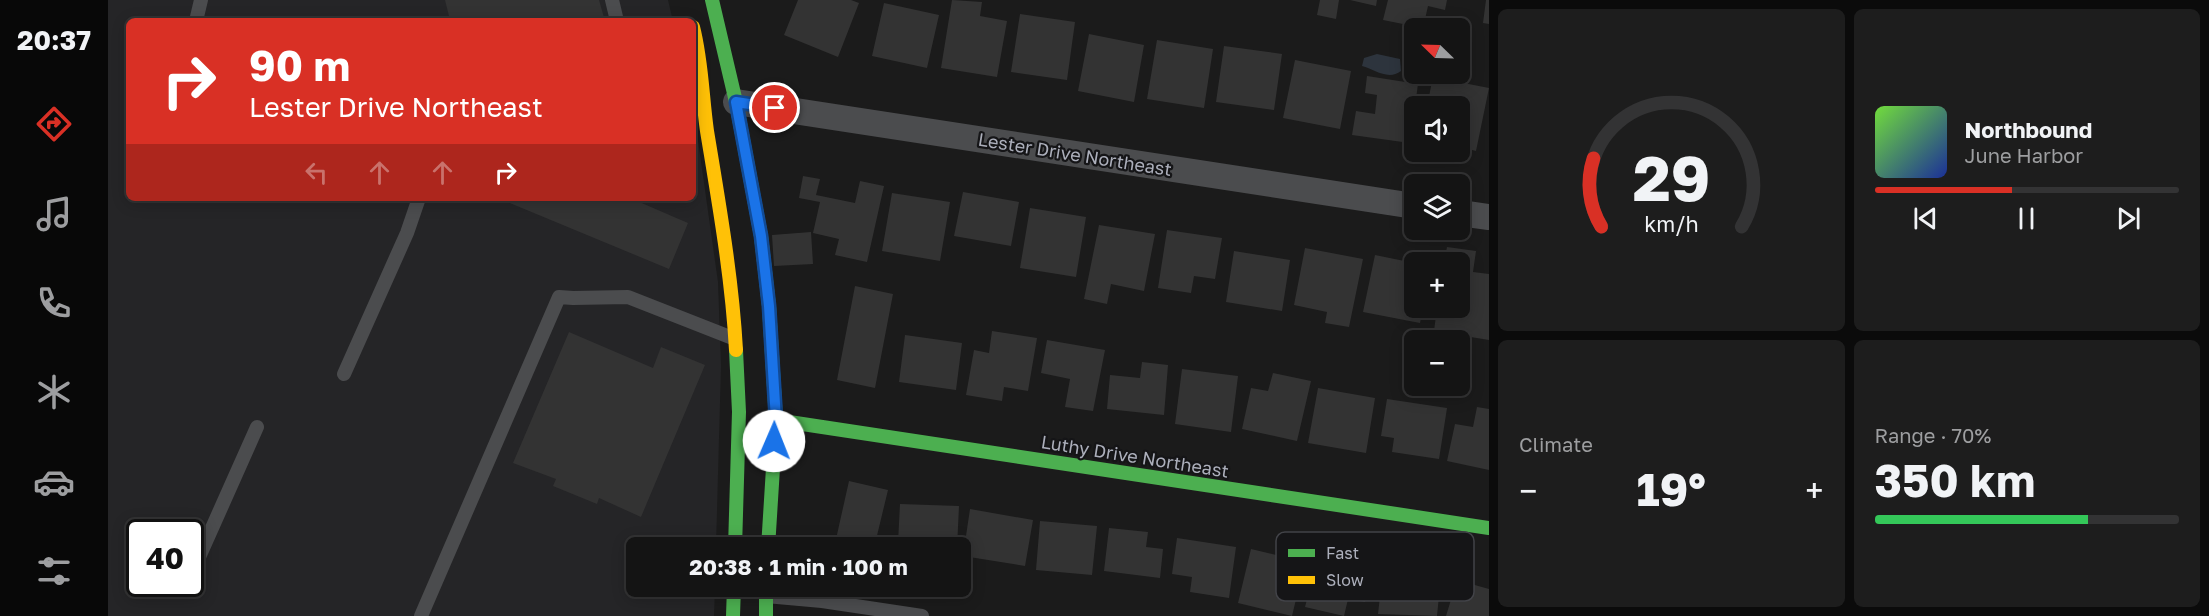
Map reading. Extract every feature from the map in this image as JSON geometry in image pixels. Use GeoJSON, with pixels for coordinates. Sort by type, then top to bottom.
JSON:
{"type":"FeatureCollection","features":[{"type":"Feature","properties":{"kind":"street"},"geometry":{"type":"LineString","coordinates":[[712,0],[736,102],[761,236],[769,306],[776,420],[769,537]]}},
{"type":"Feature","properties":{"kind":"street"},"geometry":{"type":"LineString","coordinates":[[696,39],[700,55],[703,153],[733,299],[740,412],[735,537]]}},
{"type":"Feature","properties":{"kind":"street","name":"Lester Drive Northeast"},"geometry":{"type":"LineString","coordinates":[[736,102],[1404,204]]}},
{"type":"Feature","properties":{"kind":"street"},"geometry":{"type":"LineString","coordinates":[[703,153],[730,171]]}},
{"type":"Feature","properties":{"kind":"street"},"geometry":{"type":"LineString","coordinates":[[1470,214],[1489,217]]}},
{"type":"Feature","properties":{"kind":"street"},"geometry":{"type":"LineString","coordinates":[[752,280],[769,306]]}},
{"type":"Feature","properties":{"kind":"street"},"geometry":{"type":"LineString","coordinates":[[735,339],[747,353]]}},
{"type":"Feature","properties":{"kind":"street","name":"Luthy Drive Northeast"},"geometry":{"type":"LineString","coordinates":[[776,420],[1489,528]]}},
{"type":"Feature","properties":{"kind":"street"},"geometry":{"type":"LineString","coordinates":[[733,616],[734,597]]}},
{"type":"Feature","properties":{"kind":"street"},"geometry":{"type":"LineString","coordinates":[[766,597],[766,616]]}},
{"type":"Feature","properties":{"kind":"lane"},"geometry":{"type":"LineString","coordinates":[[197,18],[201,0]]}},
{"type":"Feature","properties":{"kind":"lane"},"geometry":{"type":"LineString","coordinates":[[612,0],[616,18]]}},
{"type":"Feature","properties":{"kind":"lane"},"geometry":{"type":"LineString","coordinates":[[344,374],[407,233],[418,201]]}},
{"type":"Feature","properties":{"kind":"lane"},"geometry":{"type":"LineString","coordinates":[[421,616],[559,297],[628,297],[735,339]]}},
{"type":"Feature","properties":{"kind":"lane"},"geometry":{"type":"LineString","coordinates":[[204,546],[257,427]]}},
{"type":"Feature","properties":{"kind":"lane"},"geometry":{"type":"LineString","coordinates":[[802,597],[922,616]]}},
{"type":"Feature","properties":{"kind":"shaded area"},"geometry":{"type":"Polygon","coordinates":[[[108,0],[668,0],[672,18],[126,18],[126,201],[696,201],[696,126],[718,282],[721,366],[716,537],[626,537],[626,597],[715,597],[714,616],[108,616],[108,0]]]}},
{"type":"Feature","properties":{"kind":"shaded area"},"geometry":{"type":"Polygon","coordinates":[[[1377,54],[1400,59],[1401,71],[1386,75],[1362,66],[1364,58],[1377,54]]]}},
{"type":"Feature","properties":{"kind":"building"},"geometry":{"type":"Polygon","coordinates":[[[445,0],[599,0],[604,18],[440,18],[449,16],[445,0]]]}},
{"type":"Feature","properties":{"kind":"building"},"geometry":{"type":"Polygon","coordinates":[[[798,0],[851,0],[859,3],[838,57],[784,35],[798,0]]]}},
{"type":"Feature","properties":{"kind":"building"},"geometry":{"type":"Polygon","coordinates":[[[952,0],[982,2],[980,16],[1007,21],[997,77],[941,68],[952,0]]]}},
{"type":"Feature","properties":{"kind":"building"},"geometry":{"type":"Polygon","coordinates":[[[1320,0],[1339,0],[1336,19],[1317,15],[1320,0]]]}},
{"type":"Feature","properties":{"kind":"building"},"geometry":{"type":"Polygon","coordinates":[[[1350,0],[1377,0],[1376,6],[1350,0]]]}},
{"type":"Feature","properties":{"kind":"building"},"geometry":{"type":"Polygon","coordinates":[[[1388,0],[1447,0],[1445,10],[1428,6],[1425,18],[1404,18],[1404,24],[1383,20],[1388,0]]]}},
{"type":"Feature","properties":{"kind":"building"},"geometry":{"type":"Polygon","coordinates":[[[1486,0],[1489,0],[1489,24],[1483,23],[1486,0]]]}},
{"type":"Feature","properties":{"kind":"building"},"geometry":{"type":"Polygon","coordinates":[[[884,3],[939,15],[927,68],[872,56],[884,3]]]}},
{"type":"Feature","properties":{"kind":"building"},"geometry":{"type":"Polygon","coordinates":[[[1020,14],[1075,22],[1067,80],[1011,72],[1020,14]]]}},
{"type":"Feature","properties":{"kind":"building"},"geometry":{"type":"Polygon","coordinates":[[[1089,34],[1144,45],[1134,102],[1078,91],[1089,34]]]}},
{"type":"Feature","properties":{"kind":"building"},"geometry":{"type":"Polygon","coordinates":[[[1157,40],[1213,49],[1204,108],[1147,99],[1157,40]]]}},
{"type":"Feature","properties":{"kind":"building"},"geometry":{"type":"Polygon","coordinates":[[[1224,46],[1282,54],[1274,110],[1216,102],[1224,46]]]}},
{"type":"Feature","properties":{"kind":"building"},"geometry":{"type":"Polygon","coordinates":[[[1295,60],[1351,71],[1340,129],[1283,118],[1295,60]]]}},
{"type":"Feature","properties":{"kind":"building"},"geometry":{"type":"Polygon","coordinates":[[[1367,76],[1404,82],[1404,84],[1418,84],[1416,96],[1404,96],[1404,142],[1352,135],[1356,111],[1375,114],[1377,95],[1365,93],[1367,76]]]}},
{"type":"Feature","properties":{"kind":"building"},"geometry":{"type":"Polygon","coordinates":[[[1432,84],[1469,84],[1489,88],[1476,151],[1470,150],[1470,96],[1429,96],[1432,84]]]}},
{"type":"Feature","properties":{"kind":"building"},"geometry":{"type":"Polygon","coordinates":[[[803,176],[820,179],[816,195],[855,203],[860,181],[884,186],[867,262],[835,255],[839,239],[813,233],[820,202],[799,198],[803,176]]]}},
{"type":"Feature","properties":{"kind":"building"},"geometry":{"type":"Polygon","coordinates":[[[963,192],[1019,202],[1011,246],[954,236],[963,192]]]}},
{"type":"Feature","properties":{"kind":"building"},"geometry":{"type":"Polygon","coordinates":[[[892,193],[950,202],[940,261],[882,251],[892,193]]]}},
{"type":"Feature","properties":{"kind":"building"},"geometry":{"type":"Polygon","coordinates":[[[505,201],[637,201],[688,223],[669,269],[505,201]]]}},
{"type":"Feature","properties":{"kind":"building"},"geometry":{"type":"Polygon","coordinates":[[[1030,208],[1086,217],[1076,277],[1020,268],[1030,208]]]}},
{"type":"Feature","properties":{"kind":"building"},"geometry":{"type":"Polygon","coordinates":[[[1099,225],[1155,234],[1144,291],[1111,284],[1107,304],[1084,299],[1099,225]]]}},
{"type":"Feature","properties":{"kind":"building"},"geometry":{"type":"Polygon","coordinates":[[[1167,230],[1222,238],[1215,279],[1194,276],[1191,293],[1158,288],[1167,230]]]}},
{"type":"Feature","properties":{"kind":"building"},"geometry":{"type":"Polygon","coordinates":[[[811,232],[813,264],[774,266],[772,235],[811,232]]]}},
{"type":"Feature","properties":{"kind":"building"},"geometry":{"type":"Polygon","coordinates":[[[1447,247],[1476,251],[1473,272],[1489,274],[1489,340],[1470,337],[1470,330],[1434,330],[1436,318],[1470,318],[1470,252],[1446,252],[1447,247]]]}},
{"type":"Feature","properties":{"kind":"building"},"geometry":{"type":"Polygon","coordinates":[[[1305,248],[1363,259],[1349,327],[1325,323],[1327,312],[1294,305],[1305,248]]]}},
{"type":"Feature","properties":{"kind":"building"},"geometry":{"type":"Polygon","coordinates":[[[1234,251],[1290,260],[1282,311],[1226,302],[1234,251]]]}},
{"type":"Feature","properties":{"kind":"building"},"geometry":{"type":"Polygon","coordinates":[[[1375,255],[1404,261],[1404,318],[1421,318],[1420,323],[1363,312],[1375,255]]]}},
{"type":"Feature","properties":{"kind":"building"},"geometry":{"type":"Polygon","coordinates":[[[855,286],[893,294],[875,388],[837,380],[855,286]]]}},
{"type":"Feature","properties":{"kind":"building"},"geometry":{"type":"Polygon","coordinates":[[[992,331],[1037,338],[1028,391],[1004,387],[1002,401],[966,395],[974,350],[989,353],[992,331]]]}},
{"type":"Feature","properties":{"kind":"building"},"geometry":{"type":"Polygon","coordinates":[[[569,332],[653,368],[661,347],[705,365],[641,517],[599,498],[597,504],[553,486],[556,479],[513,463],[569,332]]]}},
{"type":"Feature","properties":{"kind":"building"},"geometry":{"type":"Polygon","coordinates":[[[905,335],[962,343],[956,390],[899,382],[905,335]]]}},
{"type":"Feature","properties":{"kind":"building"},"geometry":{"type":"Polygon","coordinates":[[[1047,340],[1105,350],[1093,411],[1065,407],[1070,379],[1041,373],[1047,340]]]}},
{"type":"Feature","properties":{"kind":"building"},"geometry":{"type":"Polygon","coordinates":[[[1142,362],[1168,365],[1164,415],[1107,409],[1110,375],[1140,378],[1142,362]]]}},
{"type":"Feature","properties":{"kind":"building"},"geometry":{"type":"Polygon","coordinates":[[[1182,369],[1238,376],[1231,432],[1175,424],[1182,369]]]}},
{"type":"Feature","properties":{"kind":"building"},"geometry":{"type":"Polygon","coordinates":[[[1273,373],[1311,381],[1297,441],[1242,429],[1251,388],[1268,391],[1273,373]]]}},
{"type":"Feature","properties":{"kind":"building"},"geometry":{"type":"Polygon","coordinates":[[[1318,388],[1375,398],[1366,453],[1308,443],[1318,388]]]}},
{"type":"Feature","properties":{"kind":"building"},"geometry":{"type":"Polygon","coordinates":[[[1387,399],[1447,408],[1439,459],[1392,452],[1394,438],[1381,436],[1387,399]]]}},
{"type":"Feature","properties":{"kind":"building"},"geometry":{"type":"Polygon","coordinates":[[[1477,407],[1489,409],[1489,470],[1447,461],[1455,424],[1473,427],[1477,407]]]}},
{"type":"Feature","properties":{"kind":"building"},"geometry":{"type":"Polygon","coordinates":[[[849,481],[888,490],[877,537],[836,537],[849,481]]]}},
{"type":"Feature","properties":{"kind":"building"},"geometry":{"type":"Polygon","coordinates":[[[900,504],[959,506],[958,537],[898,537],[900,504]]]}},
{"type":"Feature","properties":{"kind":"building"},"geometry":{"type":"Polygon","coordinates":[[[970,509],[1033,520],[1025,566],[971,557],[971,537],[966,537],[970,509]]]}},
{"type":"Feature","properties":{"kind":"building"},"geometry":{"type":"Polygon","coordinates":[[[1040,521],[1097,526],[1092,575],[1036,570],[1040,521]]]}},
{"type":"Feature","properties":{"kind":"building"},"geometry":{"type":"Polygon","coordinates":[[[1109,528],[1148,532],[1146,547],[1163,549],[1160,578],[1104,571],[1109,528]]]}},
{"type":"Feature","properties":{"kind":"building"},"geometry":{"type":"Polygon","coordinates":[[[1177,538],[1236,547],[1229,598],[1190,592],[1192,577],[1172,574],[1177,538]]]}},
{"type":"Feature","properties":{"kind":"building"},"geometry":{"type":"Polygon","coordinates":[[[1251,549],[1276,555],[1276,601],[1296,601],[1292,616],[1238,603],[1251,549]]]}},
{"type":"Feature","properties":{"kind":"building"},"geometry":{"type":"Polygon","coordinates":[[[1474,585],[1489,589],[1489,616],[1446,616],[1451,601],[1474,601],[1474,585]]]}},
{"type":"Feature","properties":{"kind":"building"},"geometry":{"type":"Polygon","coordinates":[[[1307,601],[1348,601],[1344,616],[1305,607],[1307,601]]]}},
{"type":"Feature","properties":{"kind":"building"},"geometry":{"type":"Polygon","coordinates":[[[1379,601],[1438,601],[1437,616],[1378,614],[1379,601]]]}},
{"type":"Feature","properties":{"kind":"traffic: fast"},"geometry":{"type":"LineString","coordinates":[[712,0],[736,102],[761,236],[769,306],[776,420],[769,537]]}},
{"type":"Feature","properties":{"kind":"traffic: fast"},"geometry":{"type":"LineString","coordinates":[[735,537],[739,412],[736,350]]}},
{"type":"Feature","properties":{"kind":"traffic: fast"},"geometry":{"type":"LineString","coordinates":[[776,420],[1489,528]]}},
{"type":"Feature","properties":{"kind":"traffic: fast"},"geometry":{"type":"LineString","coordinates":[[733,616],[734,597]]}},
{"type":"Feature","properties":{"kind":"traffic: fast"},"geometry":{"type":"LineString","coordinates":[[766,597],[766,616]]}},
{"type":"Feature","properties":{"kind":"traffic: slow"},"geometry":{"type":"LineString","coordinates":[[696,43],[728,268],[736,350]]}},
{"type":"Feature","properties":{"kind":"route"},"geometry":{"type":"LineString","coordinates":[[774,441],[776,420],[769,306],[761,236],[736,102],[775,108]]}}]}
